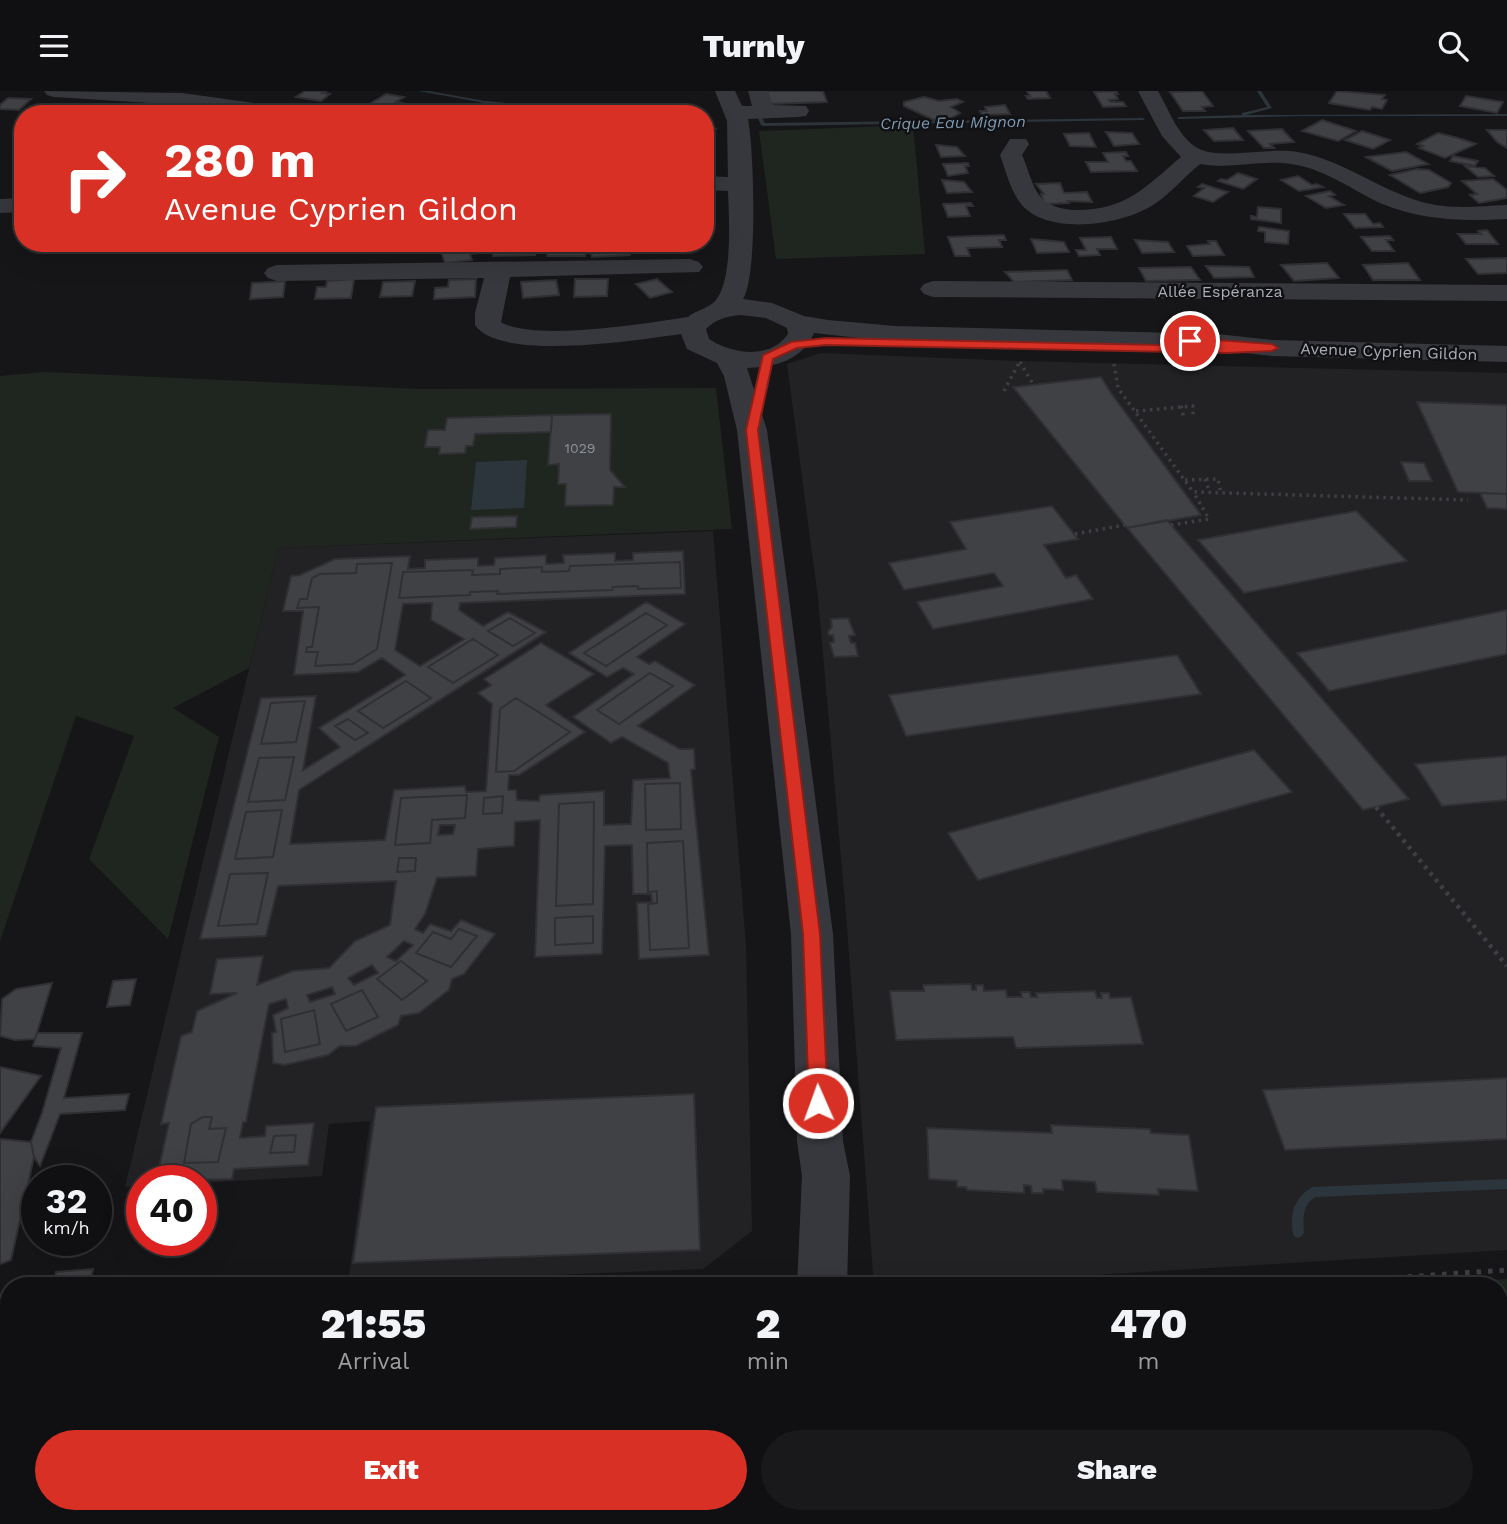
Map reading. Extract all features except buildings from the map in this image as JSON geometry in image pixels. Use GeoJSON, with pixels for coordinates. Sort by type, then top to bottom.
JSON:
{"type":"FeatureCollection","features":[{"type":"Feature","properties":{"kind":"street"},"geometry":{"type":"LineString","coordinates":[[54,91],[182,99],[225,105]]}},
{"type":"Feature","properties":{"kind":"street"},"geometry":{"type":"LineString","coordinates":[[723,309],[733,294],[741,232],[737,121],[725,91]]}},
{"type":"Feature","properties":{"kind":"street"},"geometry":{"type":"LineString","coordinates":[[1148,91],[1181,146],[1196,156],[1281,156],[1312,160],[1410,207],[1438,212],[1507,212]]}},
{"type":"Feature","properties":{"kind":"street"},"geometry":{"type":"LineString","coordinates":[[734,113],[761,101],[798,111]]}},
{"type":"Feature","properties":{"kind":"street"},"geometry":{"type":"LineString","coordinates":[[1018,144],[1011,155],[1031,201],[1047,214],[1066,217],[1091,216],[1129,209],[1147,199],[1176,170],[1196,156]]}},
{"type":"Feature","properties":{"kind":"street"},"geometry":{"type":"LineString","coordinates":[[714,183],[739,184]]}},
{"type":"Feature","properties":{"kind":"street"},"geometry":{"type":"LineString","coordinates":[[741,232],[754,293],[762,308]]}},
{"type":"Feature","properties":{"kind":"street"},"geometry":{"type":"LineString","coordinates":[[277,273],[690,267]]}},
{"type":"Feature","properties":{"kind":"street"},"geometry":{"type":"LineString","coordinates":[[499,269],[488,313],[488,325],[497,333],[521,337],[696,334]]}},
{"type":"Feature","properties":{"kind":"street","name":"Allée Espéranza"},"geometry":{"type":"LineString","coordinates":[[933,289],[1507,293]]}},
{"type":"Feature","properties":{"kind":"street"},"geometry":{"type":"LineString","coordinates":[[696,334],[704,317],[723,309],[762,308],[784,314],[795,333],[767,357],[752,430]]}},
{"type":"Feature","properties":{"kind":"street","name":"Avenue Cyprien Gildon"},"geometry":{"type":"LineString","coordinates":[[795,333],[826,342],[1507,354]]}},
{"type":"Feature","properties":{"kind":"street"},"geometry":{"type":"LineString","coordinates":[[696,334],[709,351],[727,357],[767,357]]}},
{"type":"Feature","properties":{"kind":"street"},"geometry":{"type":"LineString","coordinates":[[727,357],[738,376],[752,430],[812,934],[820,1141],[826,1176],[822,1277]]}},
{"type":"Feature","properties":{"kind":"street"},"geometry":{"type":"LineString","coordinates":[[804,1277],[810,1175],[820,1141]]}},
{"type":"Feature","properties":{"kind":"path"},"geometry":{"type":"LineString","coordinates":[[1004,391],[1020,361],[1033,384]]}},
{"type":"Feature","properties":{"kind":"path"},"geometry":{"type":"LineString","coordinates":[[1114,364],[1118,388],[1185,480],[1209,519],[1171,525]]}},
{"type":"Feature","properties":{"kind":"path"},"geometry":{"type":"LineString","coordinates":[[1181,406],[1184,418]]}},
{"type":"Feature","properties":{"kind":"path"},"geometry":{"type":"LineString","coordinates":[[1135,411],[1193,406],[1194,417]]}},
{"type":"Feature","properties":{"kind":"path"},"geometry":{"type":"LineString","coordinates":[[1205,479],[1210,493]]}},
{"type":"Feature","properties":{"kind":"path"},"geometry":{"type":"LineString","coordinates":[[1185,480],[1218,479],[1222,493]]}},
{"type":"Feature","properties":{"kind":"path"},"geometry":{"type":"LineString","coordinates":[[1193,492],[1468,500]]}},
{"type":"Feature","properties":{"kind":"path"},"geometry":{"type":"LineString","coordinates":[[1075,534],[1125,525]]}},
{"type":"Feature","properties":{"kind":"path"},"geometry":{"type":"LineString","coordinates":[[1376,807],[1507,966]]}},
{"type":"Feature","properties":{"kind":"path"},"geometry":{"type":"LineString","coordinates":[[1403,1277],[1507,1270]]}},
{"type":"Feature","properties":{"kind":"shaded area"},"geometry":{"type":"Polygon","coordinates":[[[913,125],[925,254],[776,259],[759,131],[913,125]]]}},
{"type":"Feature","properties":{"kind":"shaded area"},"geometry":{"type":"Polygon","coordinates":[[[821,353],[1020,361],[1507,373],[1507,1250],[1061,1277],[873,1277],[846,914],[818,598],[787,364],[821,353]]]}},
{"type":"Feature","properties":{"kind":"shaded area"},"geometry":{"type":"Polygon","coordinates":[[[45,372],[420,389],[716,388],[732,529],[278,548],[249,668],[173,708],[219,737],[168,939],[89,859],[134,736],[76,716],[0,941],[0,376],[45,372]]]}},
{"type":"Feature","properties":{"kind":"shaded area"},"geometry":{"type":"Polygon","coordinates":[[[527,460],[524,508],[471,510],[476,462],[527,460]]]}},
{"type":"Feature","properties":{"kind":"shaded area"},"geometry":{"type":"Polygon","coordinates":[[[713,531],[746,946],[752,1231],[703,1269],[500,1277],[349,1277],[370,1121],[329,1124],[322,1176],[217,1182],[217,1165],[130,1165],[278,548],[713,531]]]}},
{"type":"Feature","properties":{"kind":"waterway","name":"Crique Eau Mignon"},"geometry":{"type":"LineString","coordinates":[[421,91],[519,105]]}},
{"type":"Feature","properties":{"kind":"waterway"},"geometry":{"type":"LineString","coordinates":[[1244,114],[1270,108],[1259,91]]}},
{"type":"Feature","properties":{"kind":"waterway","name":"Crique Eau Mignon"},"geometry":{"type":"LineString","coordinates":[[758,115],[763,125],[1143,119]]}},
{"type":"Feature","properties":{"kind":"waterway","name":"Crique Eau Mignon"},"geometry":{"type":"LineString","coordinates":[[1179,118],[1507,115]]}},
{"type":"Feature","properties":{"kind":"waterway"},"geometry":{"type":"LineString","coordinates":[[1298,1233],[1301,1205],[1313,1192],[1507,1184]]}},
{"type":"Feature","properties":{"kind":"route"},"geometry":{"type":"LineString","coordinates":[[818,1103],[812,934],[752,430],[767,357],[795,345],[826,342],[1226,350],[1272,348],[1190,341]]}}]}
